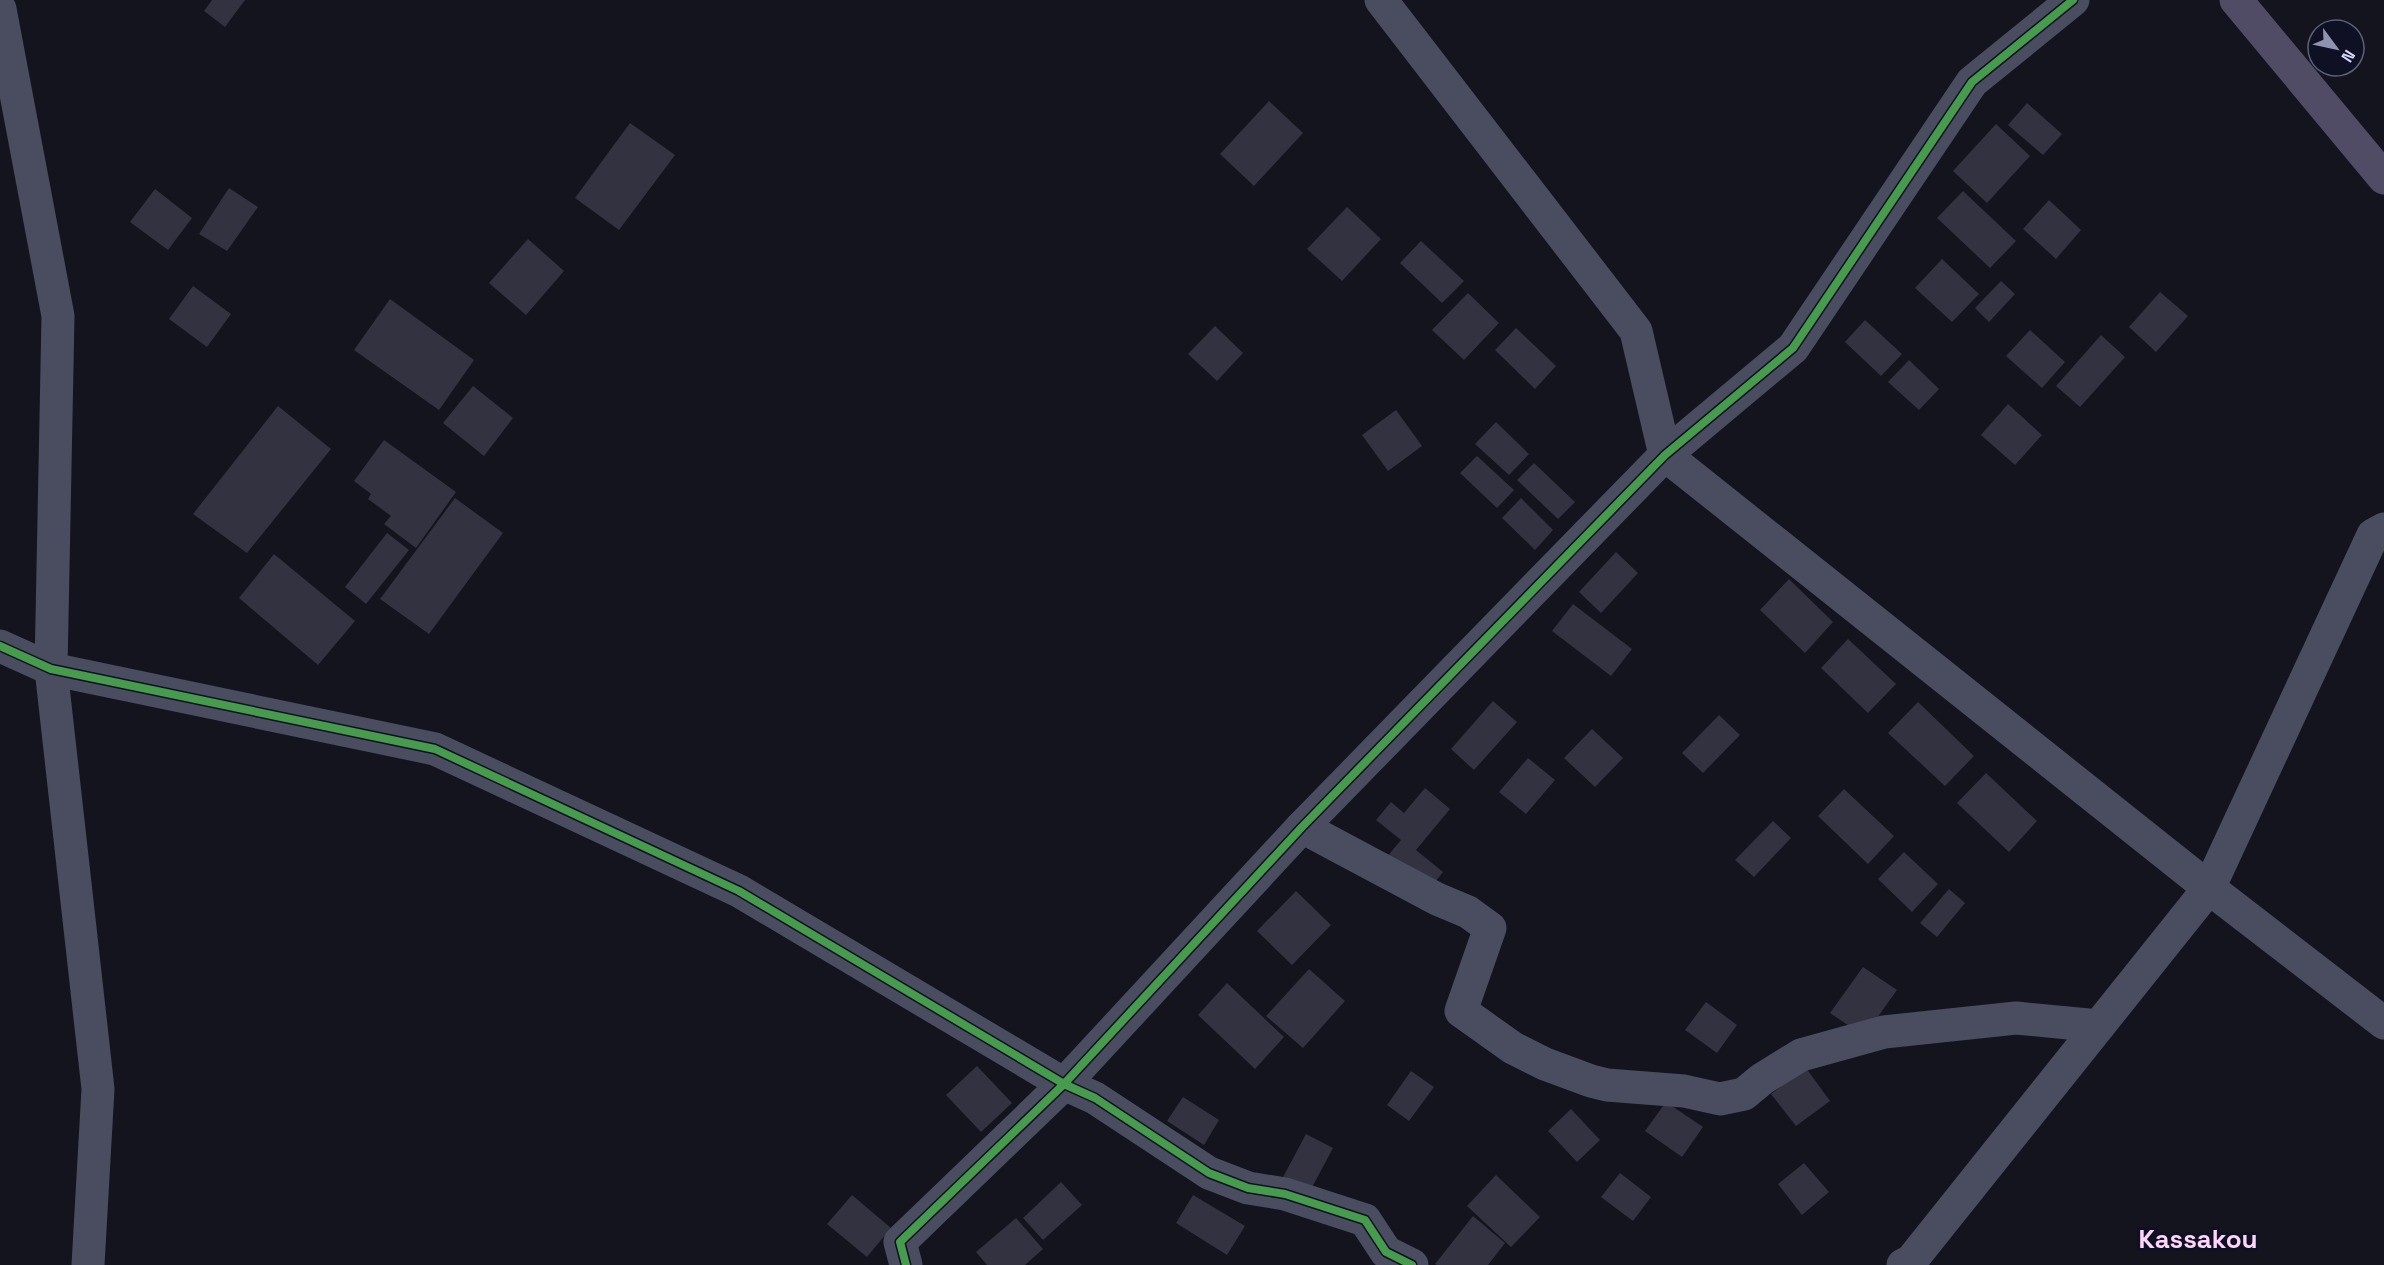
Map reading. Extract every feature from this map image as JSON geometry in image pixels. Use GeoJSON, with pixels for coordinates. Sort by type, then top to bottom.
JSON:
{"type":"FeatureCollection","features":[{"type":"Feature","properties":{"kind":"main road"},"geometry":{"type":"LineString","coordinates":[[2236,0],[2384,178]]}},
{"type":"Feature","properties":{"kind":"street"},"geometry":{"type":"LineString","coordinates":[[1381,0],[1636,331],[1665,455],[2209,888],[2384,1023]]}},
{"type":"Feature","properties":{"kind":"street"},"geometry":{"type":"LineString","coordinates":[[906,1265],[900,1242],[1064,1084],[1302,827],[1665,455],[1793,348],[1972,82],[2073,0]]}},
{"type":"Feature","properties":{"kind":"street"},"geometry":{"type":"LineString","coordinates":[[0,9],[58,315],[51,669],[98,1089],[88,1265]]}},
{"type":"Feature","properties":{"kind":"street"},"geometry":{"type":"LineString","coordinates":[[1907,1263],[2209,888],[2373,535],[2384,529]]}},
{"type":"Feature","properties":{"kind":"street"},"geometry":{"type":"LineString","coordinates":[[0,646],[51,669],[435,749],[738,891],[1064,1084],[1095,1098],[1209,1173],[1248,1188],[1284,1194],[1365,1220],[1386,1252],[1412,1265]]}},
{"type":"Feature","properties":{"kind":"street"},"geometry":{"type":"LineString","coordinates":[[1302,827],[1437,899],[1468,912],[1490,928],[1461,1011],[1513,1048],[1545,1064],[1606,1085],[1684,1091],[1720,1099],[1744,1094],[1762,1079],[1801,1055],[1884,1032],[2016,1018],[2099,1026]]}},
{"type":"Feature","properties":{"kind":"building"},"geometry":{"type":"Polygon","coordinates":[[[212,0],[245,0],[225,27],[204,11],[212,0]]]}},
{"type":"Feature","properties":{"kind":"building"},"geometry":{"type":"Polygon","coordinates":[[[1269,101],[1303,133],[1254,186],[1220,154],[1269,101]]]}},
{"type":"Feature","properties":{"kind":"building"},"geometry":{"type":"Polygon","coordinates":[[[2027,103],[2062,134],[2043,155],[2008,125],[2027,103]]]}},
{"type":"Feature","properties":{"kind":"building"},"geometry":{"type":"Polygon","coordinates":[[[630,123],[675,155],[619,230],[575,198],[630,123]]]}},
{"type":"Feature","properties":{"kind":"building"},"geometry":{"type":"Polygon","coordinates":[[[1996,124],[2030,156],[1987,203],[1953,171],[1996,124]]]}},
{"type":"Feature","properties":{"kind":"building"},"geometry":{"type":"Polygon","coordinates":[[[229,188],[258,207],[227,251],[199,234],[229,188]]]}},
{"type":"Feature","properties":{"kind":"building"},"geometry":{"type":"Polygon","coordinates":[[[155,189],[192,218],[168,250],[130,222],[155,189]]]}},
{"type":"Feature","properties":{"kind":"building"},"geometry":{"type":"Polygon","coordinates":[[[1963,191],[2016,241],[1990,268],[1937,218],[1963,191]]]}},
{"type":"Feature","properties":{"kind":"building"},"geometry":{"type":"Polygon","coordinates":[[[2049,200],[2081,230],[2056,259],[2023,229],[2049,200]]]}},
{"type":"Feature","properties":{"kind":"building"},"geometry":{"type":"Polygon","coordinates":[[[1347,207],[1381,239],[1342,281],[1307,249],[1347,207]]]}},
{"type":"Feature","properties":{"kind":"building"},"geometry":{"type":"Polygon","coordinates":[[[528,239],[564,271],[526,315],[489,283],[528,239]]]}},
{"type":"Feature","properties":{"kind":"building"},"geometry":{"type":"Polygon","coordinates":[[[1421,241],[1464,281],[1442,303],[1400,263],[1421,241]]]}},
{"type":"Feature","properties":{"kind":"building"},"geometry":{"type":"Polygon","coordinates":[[[1942,259],[1979,294],[1952,322],[1915,288],[1942,259]]]}},
{"type":"Feature","properties":{"kind":"building"},"geometry":{"type":"Polygon","coordinates":[[[2001,281],[2015,294],[1989,322],[1975,308],[2001,281]]]}},
{"type":"Feature","properties":{"kind":"building"},"geometry":{"type":"Polygon","coordinates":[[[193,286],[231,314],[207,347],[169,319],[193,286]]]}},
{"type":"Feature","properties":{"kind":"building"},"geometry":{"type":"Polygon","coordinates":[[[2160,292],[2188,316],[2156,352],[2129,327],[2160,292]]]}},
{"type":"Feature","properties":{"kind":"building"},"geometry":{"type":"Polygon","coordinates":[[[1468,293],[1499,323],[1464,360],[1432,330],[1468,293]]]}},
{"type":"Feature","properties":{"kind":"building"},"geometry":{"type":"Polygon","coordinates":[[[390,299],[474,360],[439,410],[354,350],[390,299]]]}},
{"type":"Feature","properties":{"kind":"building"},"geometry":{"type":"Polygon","coordinates":[[[1865,320],[1902,354],[1881,376],[1845,342],[1865,320]]]}},
{"type":"Feature","properties":{"kind":"building"},"geometry":{"type":"Polygon","coordinates":[[[1215,326],[1243,353],[1217,381],[1188,354],[1215,326]]]}},
{"type":"Feature","properties":{"kind":"building"},"geometry":{"type":"Polygon","coordinates":[[[1516,328],[1556,366],[1535,389],[1495,350],[1516,328]]]}},
{"type":"Feature","properties":{"kind":"building"},"geometry":{"type":"Polygon","coordinates":[[[2030,330],[2065,362],[2042,388],[2006,356],[2030,330]]]}},
{"type":"Feature","properties":{"kind":"building"},"geometry":{"type":"Polygon","coordinates":[[[2101,335],[2125,357],[2080,407],[2056,386],[2101,335]]]}},
{"type":"Feature","properties":{"kind":"building"},"geometry":{"type":"Polygon","coordinates":[[[1909,360],[1939,389],[1919,410],[1888,382],[1909,360]]]}},
{"type":"Feature","properties":{"kind":"building"},"geometry":{"type":"Polygon","coordinates":[[[473,386],[513,418],[484,456],[443,423],[473,386]]]}},
{"type":"Feature","properties":{"kind":"building"},"geometry":{"type":"Polygon","coordinates":[[[2008,404],[2042,435],[2015,465],[1981,435],[2008,404]]]}},
{"type":"Feature","properties":{"kind":"building"},"geometry":{"type":"Polygon","coordinates":[[[278,406],[331,449],[247,553],[193,514],[278,406]]]}},
{"type":"Feature","properties":{"kind":"building"},"geometry":{"type":"Polygon","coordinates":[[[1396,410],[1422,446],[1388,471],[1362,435],[1396,410]]]}},
{"type":"Feature","properties":{"kind":"building"},"geometry":{"type":"Polygon","coordinates":[[[1496,422],[1529,454],[1509,475],[1475,444],[1496,422]]]}},
{"type":"Feature","properties":{"kind":"building"},"geometry":{"type":"Polygon","coordinates":[[[384,440],[456,492],[416,548],[384,524],[391,516],[368,499],[371,494],[354,481],[384,440]]]}},
{"type":"Feature","properties":{"kind":"building"},"geometry":{"type":"Polygon","coordinates":[[[1477,456],[1514,490],[1497,508],[1460,473],[1477,456]]]}},
{"type":"Feature","properties":{"kind":"building"},"geometry":{"type":"Polygon","coordinates":[[[1534,463],[1575,502],[1558,519],[1517,480],[1534,463]]]}},
{"type":"Feature","properties":{"kind":"building"},"geometry":{"type":"Polygon","coordinates":[[[455,498],[503,533],[429,634],[380,599],[455,498]]]}},
{"type":"Feature","properties":{"kind":"building"},"geometry":{"type":"Polygon","coordinates":[[[1521,498],[1553,530],[1535,550],[1502,518],[1521,498]]]}},
{"type":"Feature","properties":{"kind":"building"},"geometry":{"type":"Polygon","coordinates":[[[387,533],[409,550],[366,604],[345,587],[387,533]]]}},
{"type":"Feature","properties":{"kind":"building"},"geometry":{"type":"Polygon","coordinates":[[[1616,552],[1638,573],[1601,613],[1579,592],[1616,552]]]}},
{"type":"Feature","properties":{"kind":"building"},"geometry":{"type":"Polygon","coordinates":[[[274,554],[355,621],[318,665],[239,598],[274,554]]]}},
{"type":"Feature","properties":{"kind":"building"},"geometry":{"type":"Polygon","coordinates":[[[1789,579],[1833,622],[1805,653],[1760,610],[1789,579]]]}},
{"type":"Feature","properties":{"kind":"building"},"geometry":{"type":"Polygon","coordinates":[[[1573,604],[1632,649],[1611,676],[1552,631],[1573,604]]]}},
{"type":"Feature","properties":{"kind":"building"},"geometry":{"type":"Polygon","coordinates":[[[1848,639],[1896,684],[1868,713],[1821,668],[1848,639]]]}},
{"type":"Feature","properties":{"kind":"building"},"geometry":{"type":"Polygon","coordinates":[[[1493,701],[1517,722],[1474,770],[1451,749],[1493,701]]]}},
{"type":"Feature","properties":{"kind":"building"},"geometry":{"type":"Polygon","coordinates":[[[1918,702],[1974,756],[1945,786],[1888,733],[1918,702]]]}},
{"type":"Feature","properties":{"kind":"building"},"geometry":{"type":"Polygon","coordinates":[[[1719,715],[1740,735],[1703,773],[1682,753],[1719,715]]]}},
{"type":"Feature","properties":{"kind":"building"},"geometry":{"type":"Polygon","coordinates":[[[1592,729],[1623,758],[1595,787],[1564,758],[1592,729]]]}},
{"type":"Feature","properties":{"kind":"building"},"geometry":{"type":"Polygon","coordinates":[[[1528,758],[1555,780],[1526,814],[1499,792],[1528,758]]]}},
{"type":"Feature","properties":{"kind":"building"},"geometry":{"type":"Polygon","coordinates":[[[1986,773],[2037,821],[2009,852],[1957,803],[1986,773]]]}},
{"type":"Feature","properties":{"kind":"building"},"geometry":{"type":"Polygon","coordinates":[[[1425,788],[1450,809],[1416,850],[1443,872],[1428,891],[1386,858],[1401,840],[1376,820],[1391,802],[1404,813],[1425,788]]]}},
{"type":"Feature","properties":{"kind":"building"},"geometry":{"type":"Polygon","coordinates":[[[1844,789],[1894,836],[1868,864],[1818,816],[1844,789]]]}},
{"type":"Feature","properties":{"kind":"building"},"geometry":{"type":"Polygon","coordinates":[[[1773,821],[1791,838],[1754,877],[1735,860],[1773,821]]]}},
{"type":"Feature","properties":{"kind":"building"},"geometry":{"type":"Polygon","coordinates":[[[1904,852],[1938,884],[1912,912],[1878,879],[1904,852]]]}},
{"type":"Feature","properties":{"kind":"building"},"geometry":{"type":"Polygon","coordinates":[[[1949,889],[1965,903],[1937,937],[1920,923],[1949,889]]]}},
{"type":"Feature","properties":{"kind":"building"},"geometry":{"type":"Polygon","coordinates":[[[1296,891],[1331,925],[1292,965],[1257,931],[1296,891]]]}},
{"type":"Feature","properties":{"kind":"building"},"geometry":{"type":"Polygon","coordinates":[[[1863,967],[1897,990],[1864,1036],[1830,1013],[1863,967]]]}},
{"type":"Feature","properties":{"kind":"building"},"geometry":{"type":"Polygon","coordinates":[[[1309,969],[1345,1001],[1303,1048],[1266,1016],[1309,969]]]}},
{"type":"Feature","properties":{"kind":"building"},"geometry":{"type":"Polygon","coordinates":[[[1227,983],[1284,1037],[1255,1069],[1198,1015],[1227,983]]]}},
{"type":"Feature","properties":{"kind":"building"},"geometry":{"type":"Polygon","coordinates":[[[1706,1002],[1737,1025],[1717,1053],[1685,1030],[1706,1002]]]}},
{"type":"Feature","properties":{"kind":"building"},"geometry":{"type":"Polygon","coordinates":[[[977,1066],[1012,1103],[981,1132],[946,1095],[977,1066]]]}},
{"type":"Feature","properties":{"kind":"building"},"geometry":{"type":"Polygon","coordinates":[[[1806,1068],[1830,1101],[1796,1126],[1771,1094],[1806,1068]]]}},
{"type":"Feature","properties":{"kind":"building"},"geometry":{"type":"Polygon","coordinates":[[[1411,1071],[1434,1087],[1409,1121],[1387,1105],[1411,1071]]]}},
{"type":"Feature","properties":{"kind":"building"},"geometry":{"type":"Polygon","coordinates":[[[1183,1097],[1219,1120],[1204,1145],[1167,1121],[1183,1097]]]}},
{"type":"Feature","properties":{"kind":"building"},"geometry":{"type":"Polygon","coordinates":[[[1666,1102],[1703,1127],[1682,1157],[1645,1131],[1666,1102]]]}},
{"type":"Feature","properties":{"kind":"building"},"geometry":{"type":"Polygon","coordinates":[[[1571,1109],[1600,1140],[1577,1162],[1548,1131],[1571,1109]]]}},
{"type":"Feature","properties":{"kind":"building"},"geometry":{"type":"Polygon","coordinates":[[[1306,1134],[1333,1148],[1309,1193],[1282,1179],[1306,1134]]]}},
{"type":"Feature","properties":{"kind":"building"},"geometry":{"type":"Polygon","coordinates":[[[1804,1163],[1829,1192],[1802,1215],[1778,1184],[1804,1163]]]}},
{"type":"Feature","properties":{"kind":"building"},"geometry":{"type":"Polygon","coordinates":[[[1620,1173],[1651,1197],[1633,1221],[1601,1197],[1620,1173]]]}},
{"type":"Feature","properties":{"kind":"building"},"geometry":{"type":"Polygon","coordinates":[[[1496,1175],[1540,1217],[1511,1247],[1467,1206],[1496,1175]]]}},
{"type":"Feature","properties":{"kind":"building"},"geometry":{"type":"Polygon","coordinates":[[[1061,1182],[1082,1205],[1043,1240],[1023,1218],[1061,1182]]]}},
{"type":"Feature","properties":{"kind":"building"},"geometry":{"type":"Polygon","coordinates":[[[852,1195],[891,1228],[867,1257],[827,1224],[852,1195]]]}},
{"type":"Feature","properties":{"kind":"building"},"geometry":{"type":"Polygon","coordinates":[[[1193,1195],[1245,1226],[1227,1255],[1176,1223],[1193,1195]]]}},
{"type":"Feature","properties":{"kind":"building"},"geometry":{"type":"Polygon","coordinates":[[[1473,1216],[1505,1243],[1488,1265],[1435,1264],[1473,1216]]]}},
{"type":"Feature","properties":{"kind":"building"},"geometry":{"type":"Polygon","coordinates":[[[1016,1218],[1043,1249],[1025,1265],[987,1265],[976,1252],[1016,1218]]]}},
{"type":"Feature","properties":{"kind":"cycle path"},"geometry":{"type":"LineString","coordinates":[[906,1265],[900,1242],[1064,1084],[1302,827],[1665,455],[1793,348],[1972,82],[2073,0]]}},
{"type":"Feature","properties":{"kind":"cycle path"},"geometry":{"type":"LineString","coordinates":[[0,646],[51,669],[435,749],[739,891],[1064,1084],[1095,1098],[1209,1173],[1248,1188],[1285,1194],[1365,1220],[1386,1252],[1412,1265]]}},
{"type":"Feature","properties":{"kind":"district","name":"Kassakou"},"geometry":{"type":"Point","coordinates":[2198,1239]}}]}
